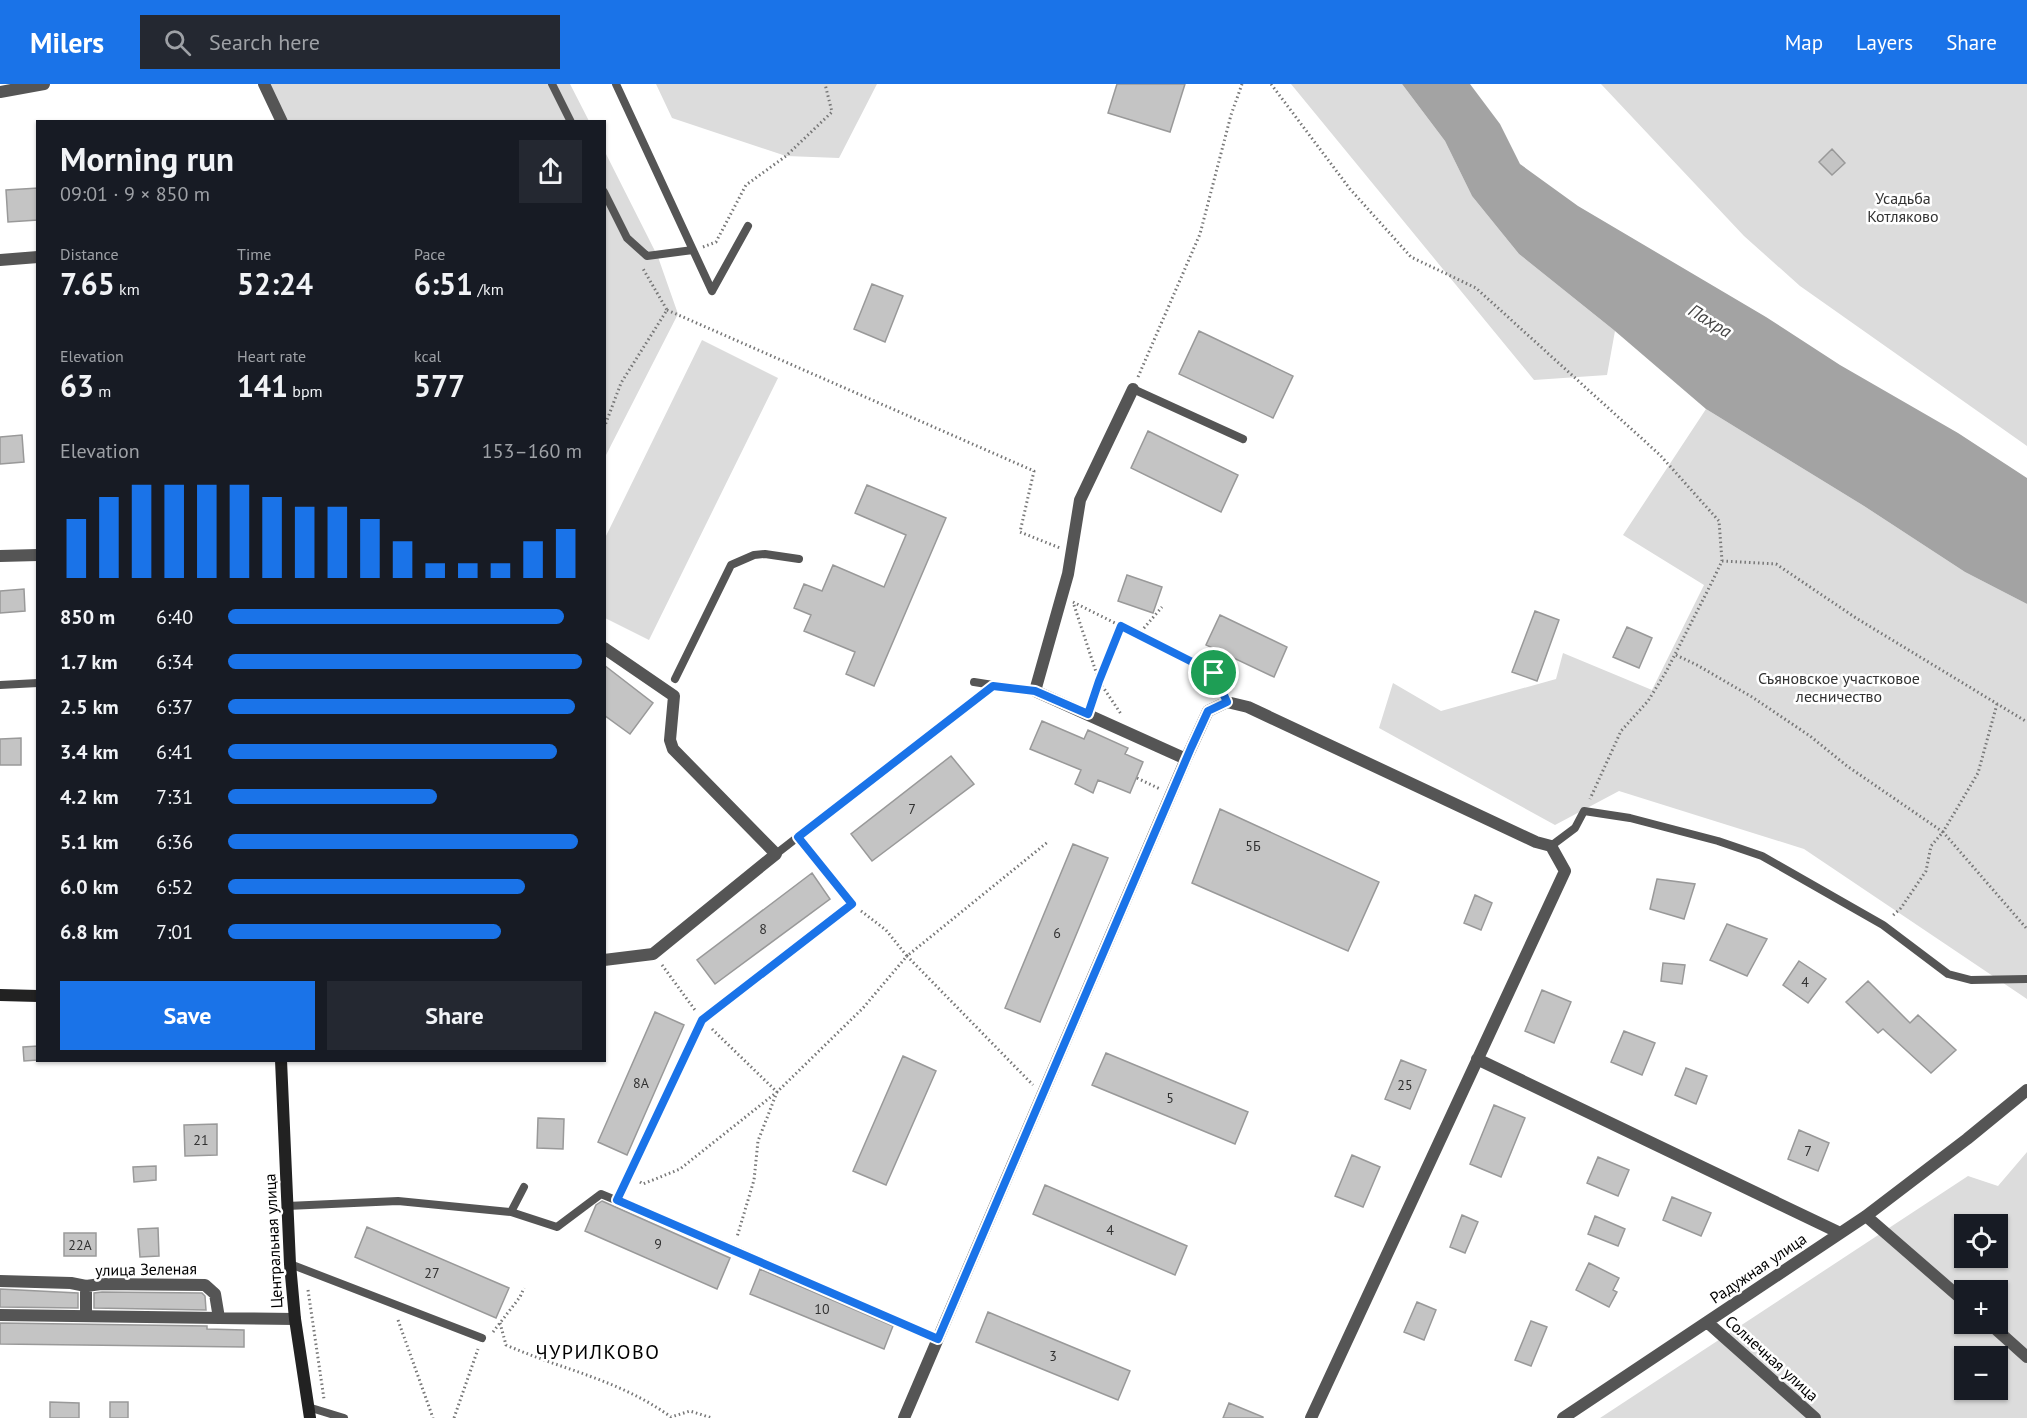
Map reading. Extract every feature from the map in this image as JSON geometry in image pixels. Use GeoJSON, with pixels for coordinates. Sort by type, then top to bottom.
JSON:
{"type":"FeatureCollection","features":[{"type":"Feature","properties":{"kind":"street"},"geometry":{"type":"LineString","coordinates":[[0,92],[44,84]]}},
{"type":"Feature","properties":{"kind":"street"},"geometry":{"type":"LineString","coordinates":[[264,84],[281,120]]}},
{"type":"Feature","properties":{"kind":"street"},"geometry":{"type":"LineString","coordinates":[[0,260],[36,257]]}},
{"type":"Feature","properties":{"kind":"street"},"geometry":{"type":"LineString","coordinates":[[1133,389],[1080,500],[1068,574],[1035,691],[1186,759]]}},
{"type":"Feature","properties":{"kind":"street"},"geometry":{"type":"LineString","coordinates":[[0,556],[36,555]]}},
{"type":"Feature","properties":{"kind":"street"},"geometry":{"type":"LineString","coordinates":[[606,649],[674,696],[670,740],[673,749],[776,854],[654,954],[606,960]]}},
{"type":"Feature","properties":{"kind":"street"},"geometry":{"type":"LineString","coordinates":[[904,1418],[1186,759],[1208,711],[1227,702],[1248,707],[1536,842],[1551,846],[1565,871],[1311,1418]]}},
{"type":"Feature","properties":{"kind":"street"},"geometry":{"type":"LineString","coordinates":[[0,995],[36,996]]}},
{"type":"Feature","properties":{"kind":"street"},"geometry":{"type":"LineString","coordinates":[[1477,1059],[1840,1233]]}},
{"type":"Feature","properties":{"kind":"street","name":"Центральная улица"},"geometry":{"type":"LineString","coordinates":[[281,1062],[290,1264],[295,1318],[309,1413]]}},
{"type":"Feature","properties":{"kind":"street","name":"Радужная улица"},"geometry":{"type":"LineString","coordinates":[[1563,1418],[1866,1215],[1967,1139],[2027,1090]]}},
{"type":"Feature","properties":{"kind":"street"},"geometry":{"type":"LineString","coordinates":[[1866,1215],[1954,1292]]}},
{"type":"Feature","properties":{"kind":"street","name":"улица Зеленая"},"geometry":{"type":"LineString","coordinates":[[0,1281],[71,1283],[87,1286],[100,1284],[205,1285],[215,1294],[219,1317]]}},
{"type":"Feature","properties":{"kind":"street","name":"улица Зеленая"},"geometry":{"type":"LineString","coordinates":[[86,1316],[87,1286]]}},
{"type":"Feature","properties":{"kind":"street"},"geometry":{"type":"LineString","coordinates":[[0,1315],[295,1318]]}},
{"type":"Feature","properties":{"kind":"street","name":"Солнечная улица"},"geometry":{"type":"LineString","coordinates":[[1707,1322],[1815,1418]]}},
{"type":"Feature","properties":{"kind":"street"},"geometry":{"type":"LineString","coordinates":[[2001,1334],[2027,1357]]}},
{"type":"Feature","properties":{"kind":"lane"},"geometry":{"type":"LineString","coordinates":[[552,84],[570,120]]}},
{"type":"Feature","properties":{"kind":"lane"},"geometry":{"type":"LineString","coordinates":[[616,84],[712,291],[748,226]]}},
{"type":"Feature","properties":{"kind":"lane"},"geometry":{"type":"LineString","coordinates":[[606,196],[627,238],[647,256],[693,250]]}},
{"type":"Feature","properties":{"kind":"lane"},"geometry":{"type":"LineString","coordinates":[[1133,389],[1243,439]]}},
{"type":"Feature","properties":{"kind":"lane"},"geometry":{"type":"LineString","coordinates":[[675,679],[732,566],[754,555],[799,559]]}},
{"type":"Feature","properties":{"kind":"lane"},"geometry":{"type":"LineString","coordinates":[[974,682],[1035,691]]}},
{"type":"Feature","properties":{"kind":"lane"},"geometry":{"type":"LineString","coordinates":[[0,685],[36,683]]}},
{"type":"Feature","properties":{"kind":"lane"},"geometry":{"type":"LineString","coordinates":[[776,854],[993,686]]}},
{"type":"Feature","properties":{"kind":"lane"},"geometry":{"type":"LineString","coordinates":[[1551,846],[1575,828],[1584,811],[1641,821],[1718,841],[1762,856],[1883,925],[1948,975],[1971,980],[2027,979]]}},
{"type":"Feature","properties":{"kind":"lane"},"geometry":{"type":"LineString","coordinates":[[617,1200],[702,1020],[852,904],[798,837]]}},
{"type":"Feature","properties":{"kind":"lane"},"geometry":{"type":"LineString","coordinates":[[511,1212],[524,1187]]}},
{"type":"Feature","properties":{"kind":"lane"},"geometry":{"type":"LineString","coordinates":[[287,1206],[398,1201],[511,1212],[557,1227],[601,1194],[734,1249],[938,1339]]}},
{"type":"Feature","properties":{"kind":"lane"},"geometry":{"type":"LineString","coordinates":[[290,1264],[482,1338]]}},
{"type":"Feature","properties":{"kind":"lane"},"geometry":{"type":"LineString","coordinates":[[309,1413],[325,1412],[344,1418]]}},
{"type":"Feature","properties":{"kind":"path"},"geometry":{"type":"LineString","coordinates":[[693,250],[716,242],[746,185],[786,156],[832,112],[825,84]]}},
{"type":"Feature","properties":{"kind":"path"},"geometry":{"type":"LineString","coordinates":[[1133,389],[1200,234],[1231,115],[1242,84]]}},
{"type":"Feature","properties":{"kind":"path"},"geometry":{"type":"LineString","coordinates":[[1271,84],[1350,189],[1411,257],[1476,288],[1660,455],[1719,520],[1722,561],[1675,655],[1648,701],[1621,731],[1584,811]]}},
{"type":"Feature","properties":{"kind":"path"},"geometry":{"type":"LineString","coordinates":[[640,264],[667,310],[1034,471],[1020,532],[1071,553]]}},
{"type":"Feature","properties":{"kind":"path"},"geometry":{"type":"LineString","coordinates":[[606,423],[621,383],[667,310]]}},
{"type":"Feature","properties":{"kind":"path"},"geometry":{"type":"LineString","coordinates":[[1722,561],[1776,564],[1856,618],[2027,722]]}},
{"type":"Feature","properties":{"kind":"path"},"geometry":{"type":"LineString","coordinates":[[1135,735],[1099,681],[1072,601],[1214,673],[1227,702]]}},
{"type":"Feature","properties":{"kind":"path"},"geometry":{"type":"LineString","coordinates":[[1138,635],[1162,607]]}},
{"type":"Feature","properties":{"kind":"path"},"geometry":{"type":"LineString","coordinates":[[1088,714],[1121,626]]}},
{"type":"Feature","properties":{"kind":"path"},"geometry":{"type":"LineString","coordinates":[[1675,655],[1752,697],[1810,736],[1846,766],[1942,832],[2027,929]]}},
{"type":"Feature","properties":{"kind":"path"},"geometry":{"type":"LineString","coordinates":[[1883,925],[1901,908],[1926,872],[1931,846],[1978,773],[1997,704]]}},
{"type":"Feature","properties":{"kind":"path"},"geometry":{"type":"LineString","coordinates":[[1137,778],[1171,794]]}},
{"type":"Feature","properties":{"kind":"path"},"geometry":{"type":"LineString","coordinates":[[629,1175],[643,1184],[680,1169],[777,1092],[863,1008],[908,956],[1049,841]]}},
{"type":"Feature","properties":{"kind":"path"},"geometry":{"type":"LineString","coordinates":[[852,904],[886,930],[908,956],[1043,1095]]}},
{"type":"Feature","properties":{"kind":"path"},"geometry":{"type":"LineString","coordinates":[[654,954],[702,1020],[777,1092]]}},
{"type":"Feature","properties":{"kind":"path"},"geometry":{"type":"LineString","coordinates":[[734,1249],[754,1180],[758,1141],[777,1092]]}},
{"type":"Feature","properties":{"kind":"path"},"geometry":{"type":"LineString","coordinates":[[305,1270],[325,1412]]}},
{"type":"Feature","properties":{"kind":"path"},"geometry":{"type":"LineString","coordinates":[[454,1418],[482,1338],[490,1336],[520,1297],[524,1288]]}},
{"type":"Feature","properties":{"kind":"path"},"geometry":{"type":"LineString","coordinates":[[392,1304],[433,1418]]}},
{"type":"Feature","properties":{"kind":"path"},"geometry":{"type":"LineString","coordinates":[[500,1323],[506,1345],[622,1387],[650,1402],[671,1417],[690,1411],[712,1418]]}},
{"type":"Feature","properties":{"kind":"green space"},"geometry":{"type":"Polygon","coordinates":[[[261,84],[570,84],[588,120],[279,120],[261,84]]]}},
{"type":"Feature","properties":{"kind":"green space"},"geometry":{"type":"Polygon","coordinates":[[[656,84],[877,84],[839,158],[786,156],[672,118],[656,84]]]}},
{"type":"Feature","properties":{"kind":"green space"},"geometry":{"type":"Polygon","coordinates":[[[1291,84],[1402,84],[1445,141],[1472,196],[1519,254],[1615,331],[1607,375],[1534,380],[1291,84]]]}},
{"type":"Feature","properties":{"kind":"green space","name":"Усадьба Котляково"},"geometry":{"type":"Polygon","coordinates":[[[1601,84],[2027,84],[2027,446],[1800,286],[1744,236],[1601,84]]]}},
{"type":"Feature","properties":{"kind":"green space"},"geometry":{"type":"Polygon","coordinates":[[[606,154],[658,257],[678,314],[606,455],[606,154]]]}},
{"type":"Feature","properties":{"kind":"green space"},"geometry":{"type":"Polygon","coordinates":[[[702,340],[778,378],[649,640],[606,618],[606,536],[702,340]]]}},
{"type":"Feature","properties":{"kind":"green space","name":"Съяновское участковое лесничество"},"geometry":{"type":"Polygon","coordinates":[[[1706,409],[1864,506],[1965,572],[2027,604],[2027,999],[1804,849],[1619,791],[1555,825],[1379,728],[1393,683],[1441,711],[1556,679],[1563,653],[1652,690],[1704,585],[1623,535],[1706,409]]]}},
{"type":"Feature","properties":{"kind":"green space"},"geometry":{"type":"Polygon","coordinates":[[[2027,1152],[2027,1418],[1600,1418],[1968,1176],[1998,1186],[2027,1152]]]}},
{"type":"Feature","properties":{"kind":"water","name":"Пахра"},"geometry":{"type":"Polygon","coordinates":[[[1402,84],[1470,84],[1500,124],[1520,164],[1578,206],[1766,317],[1840,365],[1958,433],[2027,478],[2027,604],[1965,572],[1864,506],[1706,409],[1615,331],[1519,254],[1472,196],[1445,141],[1402,84]]]}},
{"type":"Feature","properties":{"kind":"building"},"geometry":{"type":"Polygon","coordinates":[[[1117,84],[1185,84],[1170,132],[1108,113],[1117,84]]]}},
{"type":"Feature","properties":{"kind":"building"},"geometry":{"type":"Polygon","coordinates":[[[1832,149],[1845,163],[1832,175],[1819,162],[1832,149]]]}},
{"type":"Feature","properties":{"kind":"building"},"geometry":{"type":"Polygon","coordinates":[[[36,188],[36,220],[8,222],[6,190],[36,188]]]}},
{"type":"Feature","properties":{"kind":"building"},"geometry":{"type":"Polygon","coordinates":[[[872,284],[903,296],[885,342],[854,329],[872,284]]]}},
{"type":"Feature","properties":{"kind":"building"},"geometry":{"type":"Polygon","coordinates":[[[1199,331],[1293,376],[1273,418],[1179,374],[1199,331]]]}},
{"type":"Feature","properties":{"kind":"building"},"geometry":{"type":"Polygon","coordinates":[[[1148,431],[1238,475],[1221,512],[1131,468],[1148,431]]]}},
{"type":"Feature","properties":{"kind":"building"},"geometry":{"type":"Polygon","coordinates":[[[22,435],[24,462],[0,464],[0,437],[22,435]]]}},
{"type":"Feature","properties":{"kind":"building"},"geometry":{"type":"Polygon","coordinates":[[[867,485],[946,518],[874,686],[846,674],[855,652],[804,631],[811,615],[794,608],[804,584],[822,591],[833,565],[884,587],[906,535],[855,513],[867,485]]]}},
{"type":"Feature","properties":{"kind":"building"},"geometry":{"type":"Polygon","coordinates":[[[1127,575],[1162,587],[1153,613],[1118,601],[1127,575]]]}},
{"type":"Feature","properties":{"kind":"building"},"geometry":{"type":"Polygon","coordinates":[[[24,589],[25,611],[0,613],[0,591],[24,589]]]}},
{"type":"Feature","properties":{"kind":"building"},"geometry":{"type":"Polygon","coordinates":[[[1535,611],[1559,620],[1537,681],[1512,672],[1535,611]]]}},
{"type":"Feature","properties":{"kind":"building"},"geometry":{"type":"Polygon","coordinates":[[[1220,615],[1287,647],[1274,677],[1206,645],[1220,615]]]}},
{"type":"Feature","properties":{"kind":"building"},"geometry":{"type":"Polygon","coordinates":[[[1627,627],[1652,638],[1639,668],[1613,657],[1627,627]]]}},
{"type":"Feature","properties":{"kind":"building"},"geometry":{"type":"Polygon","coordinates":[[[606,667],[653,703],[630,734],[606,716],[606,667]]]}},
{"type":"Feature","properties":{"kind":"building"},"geometry":{"type":"Polygon","coordinates":[[[1042,721],[1084,739],[1088,730],[1128,748],[1125,754],[1143,762],[1130,793],[1098,780],[1093,793],[1075,784],[1081,770],[1030,749],[1042,721]]]}},
{"type":"Feature","properties":{"kind":"building"},"geometry":{"type":"Polygon","coordinates":[[[21,738],[21,765],[0,765],[0,739],[21,738]]]}},
{"type":"Feature","properties":{"kind":"building"},"geometry":{"type":"Polygon","coordinates":[[[951,756],[974,784],[872,861],[851,834],[951,756]]]}},
{"type":"Feature","properties":{"kind":"building"},"geometry":{"type":"Polygon","coordinates":[[[1220,809],[1379,882],[1348,951],[1192,883],[1220,809]]]}},
{"type":"Feature","properties":{"kind":"building"},"geometry":{"type":"Polygon","coordinates":[[[1073,844],[1108,858],[1040,1022],[1005,1008],[1073,844]]]}},
{"type":"Feature","properties":{"kind":"building"},"geometry":{"type":"Polygon","coordinates":[[[812,873],[830,899],[715,984],[697,960],[812,873]]]}},
{"type":"Feature","properties":{"kind":"building"},"geometry":{"type":"Polygon","coordinates":[[[1657,879],[1695,884],[1684,919],[1650,909],[1657,879]]]}},
{"type":"Feature","properties":{"kind":"building"},"geometry":{"type":"Polygon","coordinates":[[[1475,895],[1492,903],[1481,930],[1464,923],[1475,895]]]}},
{"type":"Feature","properties":{"kind":"building"},"geometry":{"type":"Polygon","coordinates":[[[1727,924],[1767,939],[1747,976],[1710,960],[1727,924]]]}},
{"type":"Feature","properties":{"kind":"building"},"geometry":{"type":"Polygon","coordinates":[[[1799,961],[1826,979],[1808,1003],[1783,985],[1799,961]]]}},
{"type":"Feature","properties":{"kind":"building"},"geometry":{"type":"Polygon","coordinates":[[[1663,963],[1685,965],[1682,984],[1661,981],[1663,963]]]}},
{"type":"Feature","properties":{"kind":"building"},"geometry":{"type":"Polygon","coordinates":[[[1868,981],[1910,1023],[1918,1015],[1956,1050],[1931,1073],[1883,1029],[1878,1033],[1846,1002],[1868,981]]]}},
{"type":"Feature","properties":{"kind":"building"},"geometry":{"type":"Polygon","coordinates":[[[1542,990],[1571,1002],[1554,1043],[1525,1031],[1542,990]]]}},
{"type":"Feature","properties":{"kind":"building"},"geometry":{"type":"Polygon","coordinates":[[[655,1012],[684,1025],[627,1155],[598,1142],[655,1012]]]}},
{"type":"Feature","properties":{"kind":"building"},"geometry":{"type":"Polygon","coordinates":[[[1624,1031],[1655,1043],[1642,1075],[1611,1062],[1624,1031]]]}},
{"type":"Feature","properties":{"kind":"building"},"geometry":{"type":"Polygon","coordinates":[[[36,1046],[36,1060],[24,1061],[23,1047],[36,1046]]]}},
{"type":"Feature","properties":{"kind":"building"},"geometry":{"type":"Polygon","coordinates":[[[1106,1053],[1248,1112],[1235,1144],[1092,1085],[1106,1053]]]}},
{"type":"Feature","properties":{"kind":"building"},"geometry":{"type":"Polygon","coordinates":[[[903,1056],[936,1071],[886,1185],[853,1171],[903,1056]]]}},
{"type":"Feature","properties":{"kind":"building"},"geometry":{"type":"Polygon","coordinates":[[[1401,1060],[1426,1070],[1410,1109],[1385,1099],[1401,1060]]]}},
{"type":"Feature","properties":{"kind":"building"},"geometry":{"type":"Polygon","coordinates":[[[1686,1068],[1707,1076],[1696,1104],[1675,1095],[1686,1068]]]}},
{"type":"Feature","properties":{"kind":"building"},"geometry":{"type":"Polygon","coordinates":[[[1494,1105],[1525,1118],[1501,1177],[1470,1164],[1494,1105]]]}},
{"type":"Feature","properties":{"kind":"building"},"geometry":{"type":"Polygon","coordinates":[[[538,1118],[564,1119],[563,1149],[537,1148],[538,1118]]]}},
{"type":"Feature","properties":{"kind":"building"},"geometry":{"type":"Polygon","coordinates":[[[217,1124],[217,1155],[185,1156],[184,1125],[217,1124]]]}},
{"type":"Feature","properties":{"kind":"building"},"geometry":{"type":"Polygon","coordinates":[[[1799,1130],[1829,1143],[1818,1171],[1788,1159],[1799,1130]]]}},
{"type":"Feature","properties":{"kind":"building"},"geometry":{"type":"Polygon","coordinates":[[[1352,1155],[1380,1167],[1363,1207],[1335,1196],[1352,1155]]]}},
{"type":"Feature","properties":{"kind":"building"},"geometry":{"type":"Polygon","coordinates":[[[1598,1157],[1629,1170],[1618,1196],[1587,1183],[1598,1157]]]}},
{"type":"Feature","properties":{"kind":"building"},"geometry":{"type":"Polygon","coordinates":[[[156,1166],[156,1180],[134,1182],[133,1167],[156,1166]]]}},
{"type":"Feature","properties":{"kind":"building"},"geometry":{"type":"Polygon","coordinates":[[[1045,1185],[1187,1246],[1175,1275],[1033,1214],[1045,1185]]]}},
{"type":"Feature","properties":{"kind":"building"},"geometry":{"type":"Polygon","coordinates":[[[1672,1197],[1711,1213],[1701,1236],[1663,1220],[1672,1197]]]}},
{"type":"Feature","properties":{"kind":"building"},"geometry":{"type":"Polygon","coordinates":[[[602,1201],[730,1258],[717,1289],[585,1231],[596,1205],[602,1201]]]}},
{"type":"Feature","properties":{"kind":"building"},"geometry":{"type":"Polygon","coordinates":[[[1462,1215],[1478,1222],[1465,1253],[1450,1247],[1462,1215]]]}},
{"type":"Feature","properties":{"kind":"building"},"geometry":{"type":"Polygon","coordinates":[[[1595,1216],[1625,1229],[1618,1246],[1588,1234],[1595,1216]]]}},
{"type":"Feature","properties":{"kind":"building"},"geometry":{"type":"Polygon","coordinates":[[[367,1227],[509,1288],[496,1318],[355,1257],[367,1227]]]}},
{"type":"Feature","properties":{"kind":"building"},"geometry":{"type":"Polygon","coordinates":[[[158,1228],[159,1256],[140,1257],[138,1229],[158,1228]]]}},
{"type":"Feature","properties":{"kind":"building"},"geometry":{"type":"Polygon","coordinates":[[[64,1233],[96,1233],[96,1256],[64,1256],[64,1233]]]}},
{"type":"Feature","properties":{"kind":"building"},"geometry":{"type":"Polygon","coordinates":[[[1589,1263],[1619,1278],[1613,1290],[1617,1292],[1609,1307],[1576,1290],[1589,1263]]]}},
{"type":"Feature","properties":{"kind":"building"},"geometry":{"type":"Polygon","coordinates":[[[760,1269],[893,1326],[884,1349],[750,1294],[760,1269]]]}},
{"type":"Feature","properties":{"kind":"building"},"geometry":{"type":"Polygon","coordinates":[[[0,1289],[78,1293],[78,1308],[0,1307],[0,1289]]]}},
{"type":"Feature","properties":{"kind":"building"},"geometry":{"type":"Polygon","coordinates":[[[94,1293],[202,1293],[205,1296],[206,1310],[94,1308],[94,1293]]]}},
{"type":"Feature","properties":{"kind":"building"},"geometry":{"type":"Polygon","coordinates":[[[1417,1302],[1436,1310],[1424,1340],[1404,1332],[1417,1302]]]}},
{"type":"Feature","properties":{"kind":"building"},"geometry":{"type":"Polygon","coordinates":[[[988,1312],[1130,1371],[1118,1400],[976,1342],[988,1312]]]}},
{"type":"Feature","properties":{"kind":"building"},"geometry":{"type":"Polygon","coordinates":[[[1531,1321],[1547,1327],[1531,1366],[1515,1360],[1531,1321]]]}},
{"type":"Feature","properties":{"kind":"building"},"geometry":{"type":"Polygon","coordinates":[[[0,1323],[207,1326],[207,1329],[244,1330],[244,1347],[0,1344],[0,1323]]]}},
{"type":"Feature","properties":{"kind":"building"},"geometry":{"type":"Polygon","coordinates":[[[50,1402],[79,1403],[79,1418],[50,1418],[50,1402]]]}},
{"type":"Feature","properties":{"kind":"building"},"geometry":{"type":"Polygon","coordinates":[[[110,1402],[128,1402],[128,1418],[110,1418],[110,1402]]]}},
{"type":"Feature","properties":{"kind":"building"},"geometry":{"type":"Polygon","coordinates":[[[1229,1403],[1263,1417],[1263,1418],[1223,1418],[1229,1403]]]}},
{"type":"Feature","properties":{"kind":"district","name":"ЧУРИЛКОВО"},"geometry":{"type":"Point","coordinates":[598,1352]}},
{"type":"Feature","properties":{"kind":"route"},"geometry":{"type":"LineString","coordinates":[[1121,626],[1214,673],[1227,702],[1208,711],[1191,748],[938,1339],[617,1200],[702,1020],[852,904],[798,837],[993,686],[1035,691],[1088,714],[1121,626]]}}]}
